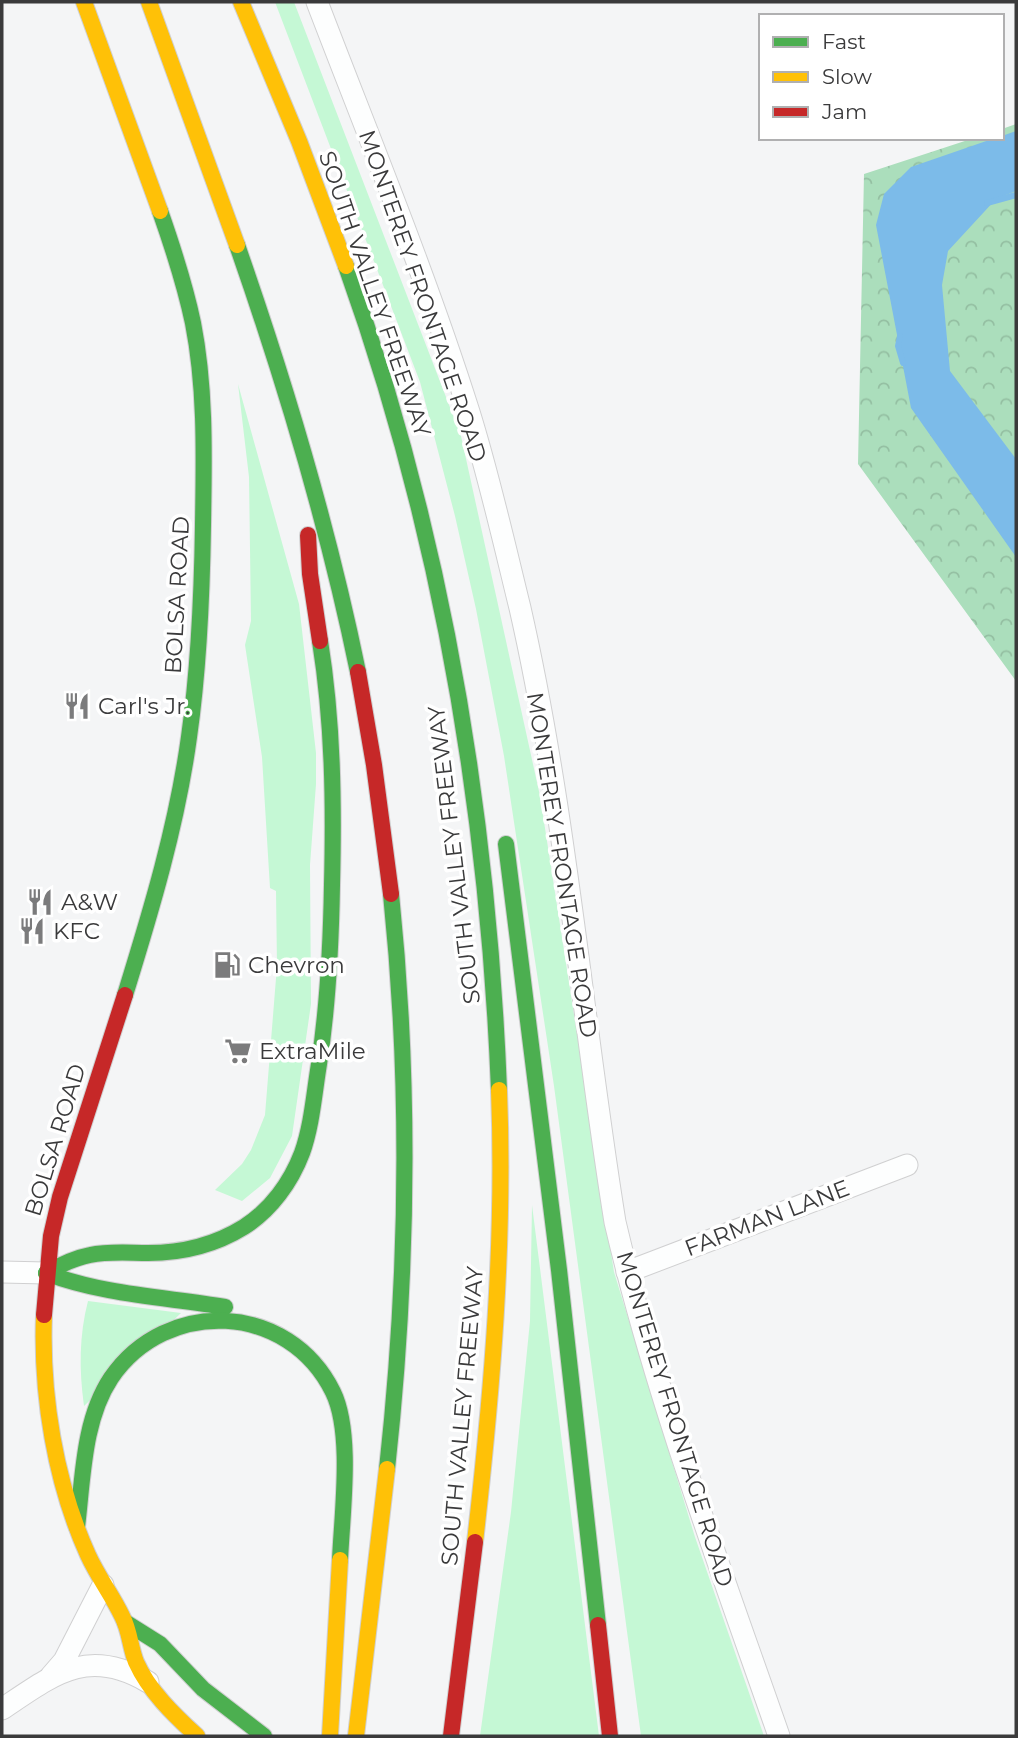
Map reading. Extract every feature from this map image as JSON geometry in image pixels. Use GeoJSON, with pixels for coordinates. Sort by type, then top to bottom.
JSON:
{"type":"FeatureCollection","features":[{"type":"Feature","properties":{"kind":"main road","name":"BOLSA ROAD"},"geometry":{"type":"LineString","coordinates":[[84,2],[158,208],[192,322],[199,371],[203,435],[202,568],[194,699],[185,766],[147,919],[58,1204],[46,1273],[46,1377],[50,1420],[63,1485],[77,1527],[103,1585],[125,1622]]}},
{"type":"Feature","properties":{"kind":"main road"},"geometry":{"type":"LineString","coordinates":[[149,2],[261,313],[309,463],[342,593],[374,767],[395,937],[403,1065],[404,1237],[390,1449],[356,1736]]}},
{"type":"Feature","properties":{"kind":"main road","name":"SOUTH VALLEY FREEWAY"},"geometry":{"type":"LineString","coordinates":[[241,2],[313,176],[382,375],[417,500],[445,624],[474,794],[492,963],[499,1095],[500,1222],[493,1360],[484,1460],[451,1736]]}},
{"type":"Feature","properties":{"kind":"main road"},"geometry":{"type":"LineString","coordinates":[[46,1273],[85,1254],[167,1252],[200,1247],[227,1236],[253,1221],[278,1196],[298,1162],[318,1074],[328,1002],[333,839],[327,692],[308,560],[309,463]]}},
{"type":"Feature","properties":{"kind":"main road"},"geometry":{"type":"LineString","coordinates":[[417,500],[471,677]]}},
{"type":"Feature","properties":{"kind":"main road"},"geometry":{"type":"LineString","coordinates":[[504,833],[557,1257],[610,1736]]}},
{"type":"Feature","properties":{"kind":"main road"},"geometry":{"type":"LineString","coordinates":[[46,1273],[99,1290],[246,1312],[282,1331],[320,1370],[332,1391],[343,1439],[340,1604],[330,1734]]}},
{"type":"Feature","properties":{"kind":"main road"},"geometry":{"type":"LineString","coordinates":[[77,1527],[92,1429],[100,1399],[118,1368],[144,1343],[180,1325],[218,1318],[244,1322],[267,1330],[289,1341],[306,1354]]}},
{"type":"Feature","properties":{"kind":"main road"},"geometry":{"type":"LineString","coordinates":[[125,1622],[133,1654],[148,1682],[197,1736]]}},
{"type":"Feature","properties":{"kind":"main road"},"geometry":{"type":"LineString","coordinates":[[125,1622],[160,1644],[203,1689],[264,1736]]}},
{"type":"Feature","properties":{"kind":"street","name":"MONTEREY FRONTAGE ROAD"},"geometry":{"type":"LineString","coordinates":[[317,2],[434,311],[469,412],[497,517],[520,610],[556,802],[615,1222],[666,1404],[779,1736]]}},
{"type":"Feature","properties":{"kind":"street","name":"FARMAN LANE"},"geometry":{"type":"LineString","coordinates":[[627,1272],[907,1165]]}},
{"type":"Feature","properties":{"kind":"street"},"geometry":{"type":"LineString","coordinates":[[2,1272],[46,1273]]}},
{"type":"Feature","properties":{"kind":"street"},"geometry":{"type":"LineString","coordinates":[[2,1709],[51,1676],[64,1661],[103,1585]]}},
{"type":"Feature","properties":{"kind":"street"},"geometry":{"type":"LineString","coordinates":[[51,1676],[76,1668],[106,1666],[125,1670],[148,1682]]}},
{"type":"Feature","properties":{"kind":"green space"},"geometry":{"type":"Polygon","coordinates":[[[275,2],[294,2],[461,436],[540,796],[614,1272],[695,1537],[764,1736],[641,1736],[554,1086],[504,756],[476,609],[420,382],[275,2]]]}},
{"type":"Feature","properties":{"kind":"green space"},"geometry":{"type":"Polygon","coordinates":[[[1016,124],[1016,681],[858,464],[864,174],[968,140],[1004,140],[1004,128],[1016,124]]]}},
{"type":"Feature","properties":{"kind":"green space"},"geometry":{"type":"Polygon","coordinates":[[[238,384],[299,604],[316,753],[310,865],[311,1004],[292,1136],[270,1178],[242,1201],[215,1190],[242,1164],[251,1150],[265,1115],[277,966],[276,891],[270,888],[262,757],[245,645],[251,621],[249,477],[238,384]]]}},
{"type":"Feature","properties":{"kind":"green space"},"geometry":{"type":"Polygon","coordinates":[[[532,1205],[599,1736],[480,1736],[511,1512],[530,1321],[532,1205]]]}},
{"type":"Feature","properties":{"kind":"green space"},"geometry":{"type":"Polygon","coordinates":[[[88,1301],[181,1313],[84,1406],[81,1353],[88,1301]]]}},
{"type":"Feature","properties":{"kind":"water"},"geometry":{"type":"Polygon","coordinates":[[[1016,131],[1016,191],[996,199],[948,251],[942,285],[950,371],[1016,459],[1016,557],[911,408],[876,225],[884,194],[911,167],[989,140],[1004,140],[1004,135],[1016,131]]]}},
{"type":"Feature","properties":{"kind":"waterway"},"geometry":{"type":"LineString","coordinates":[[987,203],[1016,195]]}},
{"type":"Feature","properties":{"kind":"waterway"},"geometry":{"type":"LineString","coordinates":[[900,336],[898,346],[903,363]]}},
{"type":"Feature","properties":{"kind":"traffic: fast"},"geometry":{"type":"LineString","coordinates":[[125,995],[154,900],[178,803],[192,711],[201,605],[204,449],[200,373],[190,309],[160,211]]}},
{"type":"Feature","properties":{"kind":"traffic: fast"},"geometry":{"type":"LineString","coordinates":[[237,245],[305,456],[358,672]]}},
{"type":"Feature","properties":{"kind":"traffic: fast"},"geometry":{"type":"LineString","coordinates":[[346,266],[408,467],[454,672],[484,880],[499,1090]]}},
{"type":"Feature","properties":{"kind":"traffic: fast"},"geometry":{"type":"LineString","coordinates":[[46,1273],[67,1262],[90,1255],[173,1251],[222,1239],[254,1220],[279,1195],[302,1153],[319,1064],[331,930],[332,763],[320,641]]}},
{"type":"Feature","properties":{"kind":"traffic: fast"},"geometry":{"type":"LineString","coordinates":[[506,844],[559,1270],[598,1625]]}},
{"type":"Feature","properties":{"kind":"traffic: fast"},"geometry":{"type":"LineString","coordinates":[[387,1469],[399,1326],[404,1182],[402,1038],[391,894]]}},
{"type":"Feature","properties":{"kind":"traffic: fast"},"geometry":{"type":"LineString","coordinates":[[46,1273],[112,1291],[225,1307]]}},
{"type":"Feature","properties":{"kind":"traffic: fast"},"geometry":{"type":"LineString","coordinates":[[77,1527],[90,1431],[102,1394],[111,1378],[135,1352],[163,1333],[194,1323],[226,1321],[258,1327],[287,1340],[313,1362],[333,1392],[339,1409],[345,1451],[340,1560]]}},
{"type":"Feature","properties":{"kind":"traffic: fast"},"geometry":{"type":"LineString","coordinates":[[125,1622],[160,1644],[203,1689],[264,1736]]}},
{"type":"Feature","properties":{"kind":"traffic: slow"},"geometry":{"type":"LineString","coordinates":[[84,2],[160,211]]}},
{"type":"Feature","properties":{"kind":"traffic: slow"},"geometry":{"type":"LineString","coordinates":[[149,2],[237,245]]}},
{"type":"Feature","properties":{"kind":"traffic: slow"},"geometry":{"type":"LineString","coordinates":[[241,2],[299,141],[346,266]]}},
{"type":"Feature","properties":{"kind":"traffic: slow"},"geometry":{"type":"LineString","coordinates":[[475,1542],[496,1317],[500,1204],[499,1090]]}},
{"type":"Feature","properties":{"kind":"traffic: slow"},"geometry":{"type":"LineString","coordinates":[[44,1315],[45,1376],[52,1438],[77,1527],[92,1563],[125,1622],[141,1673],[163,1702],[197,1736]]}},
{"type":"Feature","properties":{"kind":"traffic: slow"},"geometry":{"type":"LineString","coordinates":[[356,1736],[387,1469]]}},
{"type":"Feature","properties":{"kind":"traffic: slow"},"geometry":{"type":"LineString","coordinates":[[330,1736],[340,1560]]}},
{"type":"Feature","properties":{"kind":"traffic: jam"},"geometry":{"type":"LineString","coordinates":[[308,535],[310,574],[320,641]]}},
{"type":"Feature","properties":{"kind":"traffic: jam"},"geometry":{"type":"LineString","coordinates":[[358,672],[374,765],[391,894]]}},
{"type":"Feature","properties":{"kind":"traffic: jam"},"geometry":{"type":"LineString","coordinates":[[44,1315],[51,1236],[60,1197],[125,995]]}},
{"type":"Feature","properties":{"kind":"traffic: jam"},"geometry":{"type":"LineString","coordinates":[[451,1736],[475,1542]]}},
{"type":"Feature","properties":{"kind":"traffic: jam"},"geometry":{"type":"LineString","coordinates":[[598,1625],[610,1736]]}},
{"type":"Feature","properties":{"kind":"place","name":"Carl's Jr."},"geometry":{"type":"Point","coordinates":[77,706]}},
{"type":"Feature","properties":{"kind":"place","name":"A&W"},"geometry":{"type":"Point","coordinates":[40,902]}},
{"type":"Feature","properties":{"kind":"place","name":"KFC"},"geometry":{"type":"Point","coordinates":[32,931]}},
{"type":"Feature","properties":{"kind":"place","name":"Chevron"},"geometry":{"type":"Point","coordinates":[227,965]}},
{"type":"Feature","properties":{"kind":"place","name":"ExtraMile"},"geometry":{"type":"Point","coordinates":[238,1051]}}]}
